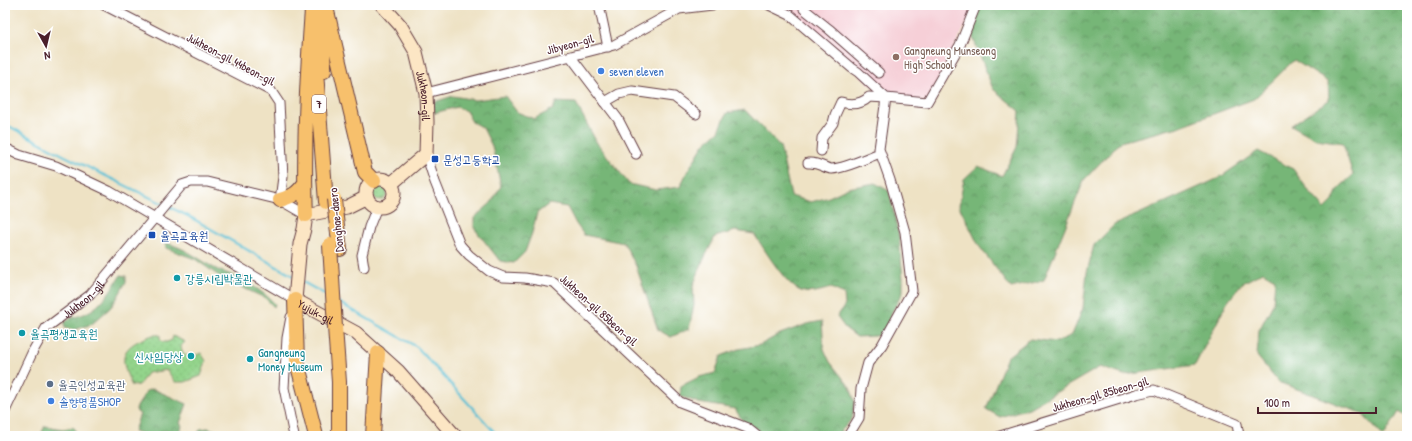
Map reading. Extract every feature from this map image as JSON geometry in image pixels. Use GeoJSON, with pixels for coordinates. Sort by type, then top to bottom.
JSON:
{"type":"FeatureCollection","features":[{"type":"Feature","properties":{"kind":"main road"},"geometry":{"type":"LineString","coordinates":[[326,5],[366,172],[374,181]]}},
{"type":"Feature","properties":{"kind":"main road"},"geometry":{"type":"LineString","coordinates":[[306,215],[306,86],[314,7]]}},
{"type":"Feature","properties":{"kind":"main road","name":"Donghae-daero"},"geometry":{"type":"LineString","coordinates":[[314,7],[335,247],[339,329],[347,436]]}},
{"type":"Feature","properties":{"kind":"main road"},"geometry":{"type":"LineString","coordinates":[[280,200],[292,196],[298,192],[305,182]]}},
{"type":"Feature","properties":{"kind":"main road"},"geometry":{"type":"LineString","coordinates":[[295,300],[297,362],[316,436]]}},
{"type":"Feature","properties":{"kind":"main road","name":"Donghae-daero"},"geometry":{"type":"LineString","coordinates":[[339,329],[339,436]]}},
{"type":"Feature","properties":{"kind":"main road"},"geometry":{"type":"LineString","coordinates":[[373,436],[378,353]]}},
{"type":"Feature","properties":{"kind":"street","name":"Jukheon-gil 44beon-gil"},"geometry":{"type":"LineString","coordinates":[[104,5],[271,91],[279,103],[283,177],[280,200]]}},
{"type":"Feature","properties":{"kind":"street","name":"Jukheon-gil"},"geometry":{"type":"LineString","coordinates":[[382,5],[400,25],[416,52],[426,93],[426,154]]}},
{"type":"Feature","properties":{"kind":"street"},"geometry":{"type":"LineString","coordinates":[[599,5],[608,47]]}},
{"type":"Feature","properties":{"kind":"street","name":"Jibyeon-gil"},"geometry":{"type":"LineString","coordinates":[[426,93],[608,47],[679,9],[712,5]]}},
{"type":"Feature","properties":{"kind":"street"},"geometry":{"type":"LineString","coordinates":[[769,5],[790,15],[858,72],[886,98]]}},
{"type":"Feature","properties":{"kind":"street"},"geometry":{"type":"LineString","coordinates":[[821,151],[822,138],[833,122],[841,102],[847,104],[864,102],[869,97],[928,102],[960,45],[976,5]]}},
{"type":"Feature","properties":{"kind":"street"},"geometry":{"type":"LineString","coordinates":[[784,12],[807,7],[878,73]]}},
{"type":"Feature","properties":{"kind":"street"},"geometry":{"type":"LineString","coordinates":[[571,56],[618,119],[636,154]]}},
{"type":"Feature","properties":{"kind":"street"},"geometry":{"type":"LineString","coordinates":[[605,102],[620,94],[632,91],[674,97],[696,114]]}},
{"type":"Feature","properties":{"kind":"street"},"geometry":{"type":"LineString","coordinates":[[848,436],[859,418],[861,389],[868,363],[882,345],[912,291],[905,232],[879,149],[886,98]]}},
{"type":"Feature","properties":{"kind":"street","name":"Yujuk-gil"},"geometry":{"type":"LineString","coordinates":[[5,148],[19,155],[56,166],[156,214],[295,300],[356,333],[398,371],[456,436]]}},
{"type":"Feature","properties":{"kind":"street"},"geometry":{"type":"LineString","coordinates":[[808,163],[815,162],[830,169],[840,168],[880,153]]}},
{"type":"Feature","properties":{"kind":"street"},"geometry":{"type":"LineString","coordinates":[[391,184],[426,154]]}},
{"type":"Feature","properties":{"kind":"street","name":"Jukheon-gil 85beon-gil"},"geometry":{"type":"LineString","coordinates":[[426,154],[460,245],[469,255],[489,271],[503,277],[526,278],[554,283],[680,402],[747,428],[757,436]]}},
{"type":"Feature","properties":{"kind":"street"},"geometry":{"type":"LineString","coordinates":[[383,179],[391,184],[395,192],[393,201],[386,207],[376,207],[369,202],[366,197],[367,188],[374,181],[383,179]]}},
{"type":"Feature","properties":{"kind":"street","name":"Jukheon-gil"},"geometry":{"type":"LineString","coordinates":[[5,411],[33,351],[46,328],[90,294],[182,185],[191,182],[207,182],[280,200]]}},
{"type":"Feature","properties":{"kind":"street"},"geometry":{"type":"LineString","coordinates":[[280,200],[306,215],[346,207],[366,197]]}},
{"type":"Feature","properties":{"kind":"street"},"geometry":{"type":"LineString","coordinates":[[364,267],[362,255],[376,207]]}},
{"type":"Feature","properties":{"kind":"street"},"geometry":{"type":"LineString","coordinates":[[294,436],[284,388],[287,338],[295,300],[300,244],[306,215]]}},
{"type":"Feature","properties":{"kind":"street","name":"Jukheon-gil 85beon-gil"},"geometry":{"type":"LineString","coordinates":[[1000,436],[1136,394],[1154,390],[1237,424],[1239,436]]}},
{"type":"Feature","properties":{"kind":"shaded area","name":"Gangneung Munseong High School"},"geometry":{"type":"Polygon","coordinates":[[[769,5],[976,5],[927,102],[886,98],[790,15],[769,5]]]}},
{"type":"Feature","properties":{"kind":"green space"},"geometry":{"type":"Polygon","coordinates":[[[978,5],[1407,5],[1407,417],[1399,412],[1383,436],[1361,413],[1278,382],[1257,356],[1259,330],[1273,304],[1275,279],[1263,272],[1241,284],[1227,303],[1195,365],[1124,375],[1100,367],[1029,408],[1000,417],[986,409],[1007,357],[1030,339],[1057,342],[1072,335],[1083,308],[1087,272],[1094,245],[1114,225],[1219,178],[1258,151],[1293,169],[1308,190],[1325,209],[1333,201],[1338,189],[1353,175],[1343,143],[1316,139],[1291,125],[1329,100],[1328,82],[1294,60],[1254,99],[1178,127],[1120,142],[1084,180],[1044,280],[1011,288],[979,246],[959,206],[964,179],[978,166],[1002,176],[1017,147],[1020,111],[993,89],[972,35],[978,5]]]}},
{"type":"Feature","properties":{"kind":"green space"},"geometry":{"type":"Polygon","coordinates":[[[453,96],[475,100],[505,96],[517,112],[534,119],[553,109],[556,102],[576,103],[597,143],[629,184],[656,190],[680,187],[704,144],[719,131],[727,113],[745,110],[780,146],[791,196],[811,202],[829,197],[848,188],[875,183],[889,191],[899,236],[903,292],[892,312],[886,332],[876,336],[857,337],[845,328],[837,317],[845,305],[844,294],[831,288],[816,292],[805,292],[795,287],[788,282],[754,234],[735,231],[715,237],[693,286],[694,305],[689,329],[671,337],[658,330],[636,266],[624,243],[584,235],[567,207],[549,204],[537,213],[525,252],[514,263],[500,261],[474,228],[474,218],[491,203],[501,186],[492,146],[483,128],[472,122],[466,111],[457,107],[434,113],[434,102],[453,96]]]}},
{"type":"Feature","properties":{"kind":"green space"},"geometry":{"type":"Polygon","coordinates":[[[377,186],[383,186],[387,190],[387,196],[383,200],[377,200],[373,196],[373,190],[377,186]]]}},
{"type":"Feature","properties":{"kind":"green space"},"geometry":{"type":"Polygon","coordinates":[[[165,243],[184,250],[219,271],[234,276],[250,285],[271,300],[275,304],[274,307],[265,298],[222,278],[195,259],[166,248],[165,243]]]}},
{"type":"Feature","properties":{"kind":"green space"},"geometry":{"type":"Polygon","coordinates":[[[121,275],[126,276],[126,282],[110,308],[92,324],[74,330],[65,328],[64,323],[67,320],[91,311],[96,307],[121,275]]]}},
{"type":"Feature","properties":{"kind":"green space"},"geometry":{"type":"Polygon","coordinates":[[[822,321],[824,349],[830,362],[850,387],[855,402],[852,419],[838,436],[763,436],[758,430],[744,423],[735,409],[699,403],[680,396],[681,386],[699,377],[715,373],[721,356],[739,349],[760,345],[780,334],[807,324],[822,321]]]}},
{"type":"Feature","properties":{"kind":"green space"},"geometry":{"type":"Polygon","coordinates":[[[153,335],[160,335],[160,339],[163,342],[172,340],[173,336],[185,342],[181,346],[184,353],[188,356],[194,356],[201,353],[206,361],[201,376],[185,382],[175,382],[167,370],[147,373],[139,385],[132,386],[125,366],[125,353],[135,343],[153,335]]]}},
{"type":"Feature","properties":{"kind":"green space"},"geometry":{"type":"Polygon","coordinates":[[[153,389],[187,404],[180,423],[182,426],[179,435],[169,431],[162,431],[154,436],[149,436],[134,431],[140,414],[136,409],[146,391],[153,389]]]}},
{"type":"Feature","properties":{"kind":"green space"},"geometry":{"type":"Polygon","coordinates":[[[45,426],[63,429],[73,427],[76,430],[74,436],[40,436],[45,426]]]}},
{"type":"Feature","properties":{"kind":"green space"},"geometry":{"type":"Polygon","coordinates":[[[208,428],[234,436],[197,436],[200,429],[208,428]]]}},
{"type":"Feature","properties":{"kind":"waterway"},"geometry":{"type":"LineString","coordinates":[[5,124],[65,156],[190,217],[293,276]]}},
{"type":"Feature","properties":{"kind":"waterway"},"geometry":{"type":"LineString","coordinates":[[301,281],[328,296]]}},
{"type":"Feature","properties":{"kind":"waterway"},"geometry":{"type":"LineString","coordinates":[[338,302],[417,347],[498,436]]}},
{"type":"Feature","properties":{"kind":"place","name":"Gangneung Munseong High School"},"geometry":{"type":"Point","coordinates":[896,57]}},
{"type":"Feature","properties":{"kind":"place","name":"seven eleven"},"geometry":{"type":"Point","coordinates":[601,71]}},
{"type":"Feature","properties":{"kind":"place","name":"문성고등학교"},"geometry":{"type":"Point","coordinates":[435,159]}},
{"type":"Feature","properties":{"kind":"place","name":"율곡교육원"},"geometry":{"type":"Point","coordinates":[152,235]}},
{"type":"Feature","properties":{"kind":"place","name":"강릉시립박물관"},"geometry":{"type":"Point","coordinates":[177,278]}},
{"type":"Feature","properties":{"kind":"place","name":"율곡평생교육원"},"geometry":{"type":"Point","coordinates":[22,333]}},
{"type":"Feature","properties":{"kind":"place","name":"신사임당상"},"geometry":{"type":"Point","coordinates":[191,356]}},
{"type":"Feature","properties":{"kind":"place","name":"Gangneung Money Museum"},"geometry":{"type":"Point","coordinates":[250,359]}},
{"type":"Feature","properties":{"kind":"place","name":"율곡인성교육관"},"geometry":{"type":"Point","coordinates":[50,384]}},
{"type":"Feature","properties":{"kind":"place","name":"솔향명품SHOP"},"geometry":{"type":"Point","coordinates":[51,401]}}]}
